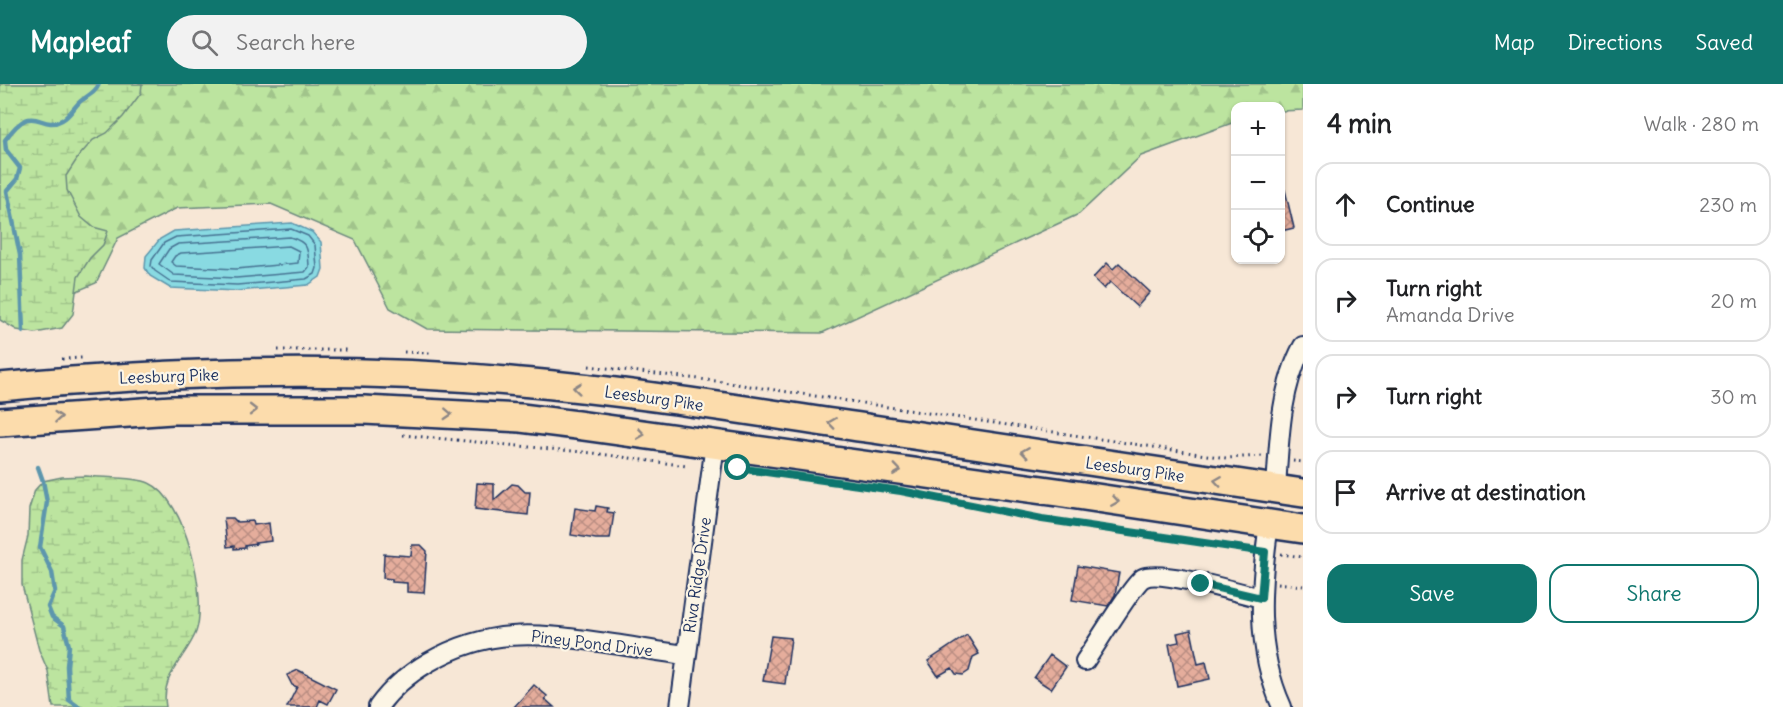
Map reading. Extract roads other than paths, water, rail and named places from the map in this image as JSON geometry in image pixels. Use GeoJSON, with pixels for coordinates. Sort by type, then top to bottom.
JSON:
{"type":"FeatureCollection","features":[{"type":"Feature","properties":{"kind":"highway","name":"Leesburg Pike"},"geometry":{"type":"LineString","coordinates":[[0,387],[171,374],[299,372],[519,381],[646,395],[1303,494]]}},
{"type":"Feature","properties":{"kind":"highway","name":"Leesburg Pike"},"geometry":{"type":"LineString","coordinates":[[0,422],[172,410],[364,410],[521,418],[1303,529]]}},
{"type":"Feature","properties":{"kind":"highway"},"geometry":{"type":"LineString","coordinates":[[1269,524],[1273,518],[1283,512],[1303,508]]}},
{"type":"Feature","properties":{"kind":"street"},"geometry":{"type":"LineString","coordinates":[[1276,489],[1285,399],[1293,365],[1303,346]]}},
{"type":"Feature","properties":{"kind":"street","name":"Riva Ridge Drive"},"geometry":{"type":"LineString","coordinates":[[680,707],[714,444]]}},
{"type":"Feature","properties":{"kind":"street"},"geometry":{"type":"LineString","coordinates":[[1269,524],[1261,590],[1263,636],[1270,670],[1282,707]]}},
{"type":"Feature","properties":{"kind":"street"},"geometry":{"type":"LineString","coordinates":[[1085,661],[1132,590],[1143,578],[1155,575],[1261,590]]}},
{"type":"Feature","properties":{"kind":"street","name":"Piney Pond Drive"},"geometry":{"type":"LineString","coordinates":[[378,707],[399,683],[420,667],[451,651],[495,637],[522,634],[549,635],[686,655]]}},
{"type":"Feature","properties":{"kind":"water"},"geometry":{"type":"Polygon","coordinates":[[[292,223],[312,232],[321,242],[323,269],[320,277],[308,285],[237,291],[170,288],[150,276],[145,268],[146,256],[160,239],[174,231],[292,223]]]}},
{"type":"Feature","properties":{"kind":"waterway"},"geometry":{"type":"LineString","coordinates":[[23,332],[20,255],[7,191],[17,179],[20,168],[6,150],[5,140],[23,121],[36,119],[54,123],[62,120],[99,84]]}},
{"type":"Feature","properties":{"kind":"waterway"},"geometry":{"type":"LineString","coordinates":[[38,467],[47,502],[40,547],[52,572],[55,591],[48,607],[52,617],[64,626],[69,646],[67,666],[69,700],[79,707]]}}]}
